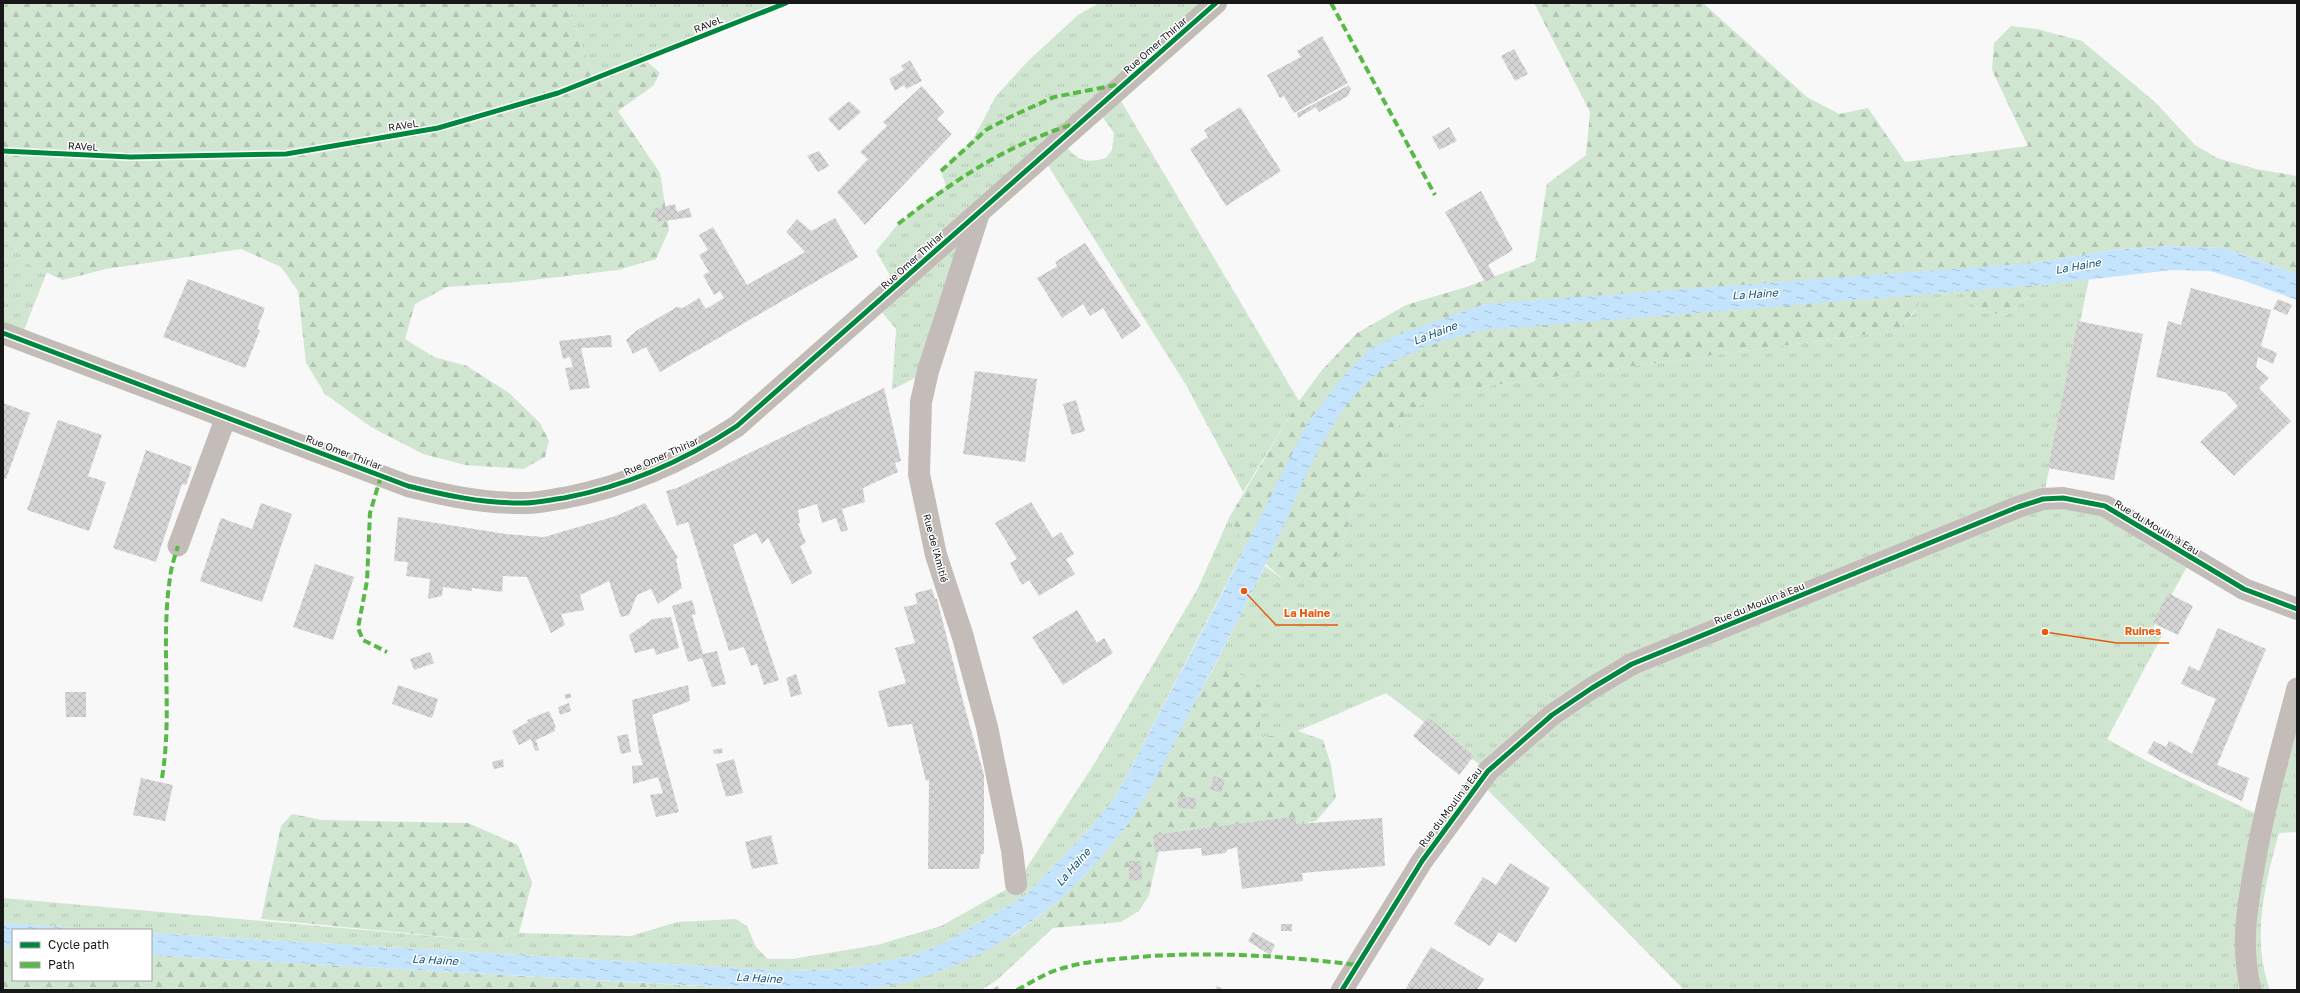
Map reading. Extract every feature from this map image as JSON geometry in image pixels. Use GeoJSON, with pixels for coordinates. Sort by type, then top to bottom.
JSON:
{"type":"FeatureCollection","features":[{"type":"Feature","properties":{"kind":"street","name":"Rue Omer Thiriar"},"geometry":{"type":"LineString","coordinates":[[3,333],[408,486],[450,497],[520,504],[565,497],[609,487],[679,460],[708,445],[737,426],[1216,3]]}},
{"type":"Feature","properties":{"kind":"street","name":"Rue de l'Amitié"},"geometry":{"type":"LineString","coordinates":[[979,213],[928,371],[922,402],[919,474],[936,555],[963,637],[987,727],[1012,850],[1016,884]]}},
{"type":"Feature","properties":{"kind":"street","name":"Rue du Moulin à Eau"},"geometry":{"type":"LineString","coordinates":[[1342,990],[1422,861],[1488,771],[1552,715],[1592,688],[1632,664],[2018,507],[2043,499],[2063,498],[2105,506],[2244,589],[2297,609]]}},
{"type":"Feature","properties":{"kind":"lane"},"geometry":{"type":"LineString","coordinates":[[178,546],[226,417]]}},
{"type":"Feature","properties":{"kind":"lane"},"geometry":{"type":"LineString","coordinates":[[2251,990],[2244,951],[2244,922],[2263,817],[2297,688]]}},
{"type":"Feature","properties":{"kind":"green space"},"geometry":{"type":"Polygon","coordinates":[[[5,3],[566,3],[595,79],[644,59],[660,73],[653,86],[618,111],[660,173],[669,230],[656,259],[618,270],[516,282],[447,287],[415,304],[405,339],[434,357],[467,366],[509,393],[540,423],[549,441],[545,457],[523,469],[465,465],[423,454],[371,427],[325,394],[306,363],[298,291],[281,267],[241,249],[106,269],[63,280],[32,266],[3,236],[3,11],[5,3]]]}},
{"type":"Feature","properties":{"kind":"green space"},"geometry":{"type":"Polygon","coordinates":[[[566,3],[786,3],[595,79],[566,3]]]}},
{"type":"Feature","properties":{"kind":"green space"},"geometry":{"type":"Polygon","coordinates":[[[1099,3],[1216,3],[1115,91],[1299,401],[1243,492],[1186,385],[1042,156],[979,213],[928,371],[892,390],[896,329],[875,304],[896,286],[876,251],[898,224],[946,186],[941,171],[972,141],[996,96],[1028,61],[1078,15],[1099,3]],[[1096,108],[1060,140],[1075,155],[1091,161],[1106,158],[1112,150],[1114,133],[1096,108]]]}},
{"type":"Feature","properties":{"kind":"green space"},"geometry":{"type":"Polygon","coordinates":[[[1534,3],[1703,3],[1807,97],[1839,114],[1868,108],[1905,162],[2028,146],[1992,70],[1994,43],[2011,26],[2037,29],[2082,41],[2155,102],[2195,145],[2217,158],[2256,169],[2297,176],[2297,274],[2224,248],[2170,246],[2113,250],[2033,263],[2041,285],[2007,315],[1981,312],[1961,292],[1923,295],[1914,312],[1898,330],[1444,392],[1406,414],[1352,509],[1342,547],[1325,574],[1307,582],[1284,580],[1259,558],[1247,544],[1235,528],[1230,516],[1299,401],[1322,370],[1357,333],[1406,305],[1466,287],[1535,261],[1547,184],[1586,155],[1590,112],[1534,3]]]}},
{"type":"Feature","properties":{"kind":"green space"},"geometry":{"type":"Polygon","coordinates":[[[3,236],[32,266],[47,272],[20,340],[3,333],[3,236]]]}},
{"type":"Feature","properties":{"kind":"green space"},"geometry":{"type":"Polygon","coordinates":[[[2089,279],[2043,499],[2063,498],[2192,558],[2153,628],[2163,634],[2107,739],[2147,761],[2263,817],[2297,688],[2297,832],[2279,833],[2269,871],[2262,911],[2261,951],[2264,971],[2270,990],[1684,990],[1481,783],[1488,771],[1386,693],[1298,731],[1252,739],[1213,669],[1265,566],[1284,580],[1342,547],[1352,509],[1406,413],[1444,392],[1898,330],[1914,313],[1922,295],[1961,292],[1981,312],[2007,315],[2041,285],[2089,279]]]}},
{"type":"Feature","properties":{"kind":"green space"},"geometry":{"type":"Polygon","coordinates":[[[1230,516],[1235,528],[1247,544],[1115,798],[1090,828],[1026,895],[944,943],[914,955],[867,965],[839,969],[789,971],[152,933],[152,929],[90,929],[3,923],[3,898],[489,941],[519,933],[631,936],[677,922],[736,919],[747,926],[756,947],[768,959],[792,959],[877,945],[941,926],[1016,884],[1096,761],[1198,588],[1230,516]]]}},
{"type":"Feature","properties":{"kind":"green space"},"geometry":{"type":"Polygon","coordinates":[[[1228,667],[1262,687],[1260,726],[1252,739],[1298,731],[1323,740],[1331,765],[1336,798],[1316,821],[1159,850],[1149,895],[1139,911],[1121,922],[1053,928],[1042,914],[1085,875],[1128,824],[1213,669],[1228,667]]]}},
{"type":"Feature","properties":{"kind":"green space"},"geometry":{"type":"Polygon","coordinates":[[[292,814],[322,820],[468,823],[518,845],[532,882],[519,933],[489,941],[261,919],[281,826],[292,814]]]}},
{"type":"Feature","properties":{"kind":"green space"},"geometry":{"type":"Polygon","coordinates":[[[1042,914],[1053,928],[997,980],[981,990],[855,990],[942,971],[1015,934],[1042,914]]]}},
{"type":"Feature","properties":{"kind":"green space"},"geometry":{"type":"Polygon","coordinates":[[[3,947],[12,947],[12,981],[152,981],[152,955],[646,983],[654,990],[3,990],[3,947]]]}},
{"type":"Feature","properties":{"kind":"green space"},"geometry":{"type":"Polygon","coordinates":[[[646,983],[772,990],[654,990],[646,983]]]}},
{"type":"Feature","properties":{"kind":"water"},"geometry":{"type":"Polygon","coordinates":[[[2170,246],[2224,248],[2297,274],[2297,300],[2242,280],[2210,271],[2172,270],[2041,285],[1486,330],[1438,343],[1414,352],[1392,363],[1371,378],[1352,398],[1336,420],[1321,445],[1235,626],[1154,782],[1127,825],[1080,880],[1053,905],[1024,927],[994,946],[962,963],[928,976],[878,988],[772,990],[152,955],[152,933],[789,971],[839,969],[867,965],[914,955],[944,943],[1026,895],[1090,828],[1115,798],[1225,588],[1308,422],[1344,375],[1371,348],[1405,332],[1484,304],[2033,263],[2113,250],[2170,246]]]}},
{"type":"Feature","properties":{"kind":"water"},"geometry":{"type":"Polygon","coordinates":[[[3,923],[90,929],[12,929],[12,947],[3,947],[3,923]]]}},
{"type":"Feature","properties":{"kind":"building"},"geometry":{"type":"Polygon","coordinates":[[[1322,36],[1348,83],[1294,113],[1284,96],[1280,98],[1267,75],[1301,57],[1297,51],[1322,36]]]}},
{"type":"Feature","properties":{"kind":"building"},"geometry":{"type":"Polygon","coordinates":[[[1514,49],[1528,74],[1515,81],[1501,56],[1514,49]]]}},
{"type":"Feature","properties":{"kind":"building"},"geometry":{"type":"Polygon","coordinates":[[[910,60],[922,81],[906,89],[904,85],[895,91],[889,79],[904,70],[901,66],[910,60]]]}},
{"type":"Feature","properties":{"kind":"building"},"geometry":{"type":"Polygon","coordinates":[[[1349,85],[1351,89],[1348,96],[1319,112],[1316,107],[1298,118],[1297,113],[1349,85]]]}},
{"type":"Feature","properties":{"kind":"building"},"geometry":{"type":"Polygon","coordinates":[[[922,86],[944,112],[937,119],[952,134],[865,225],[837,192],[868,159],[860,152],[887,126],[883,122],[922,86]]]}},
{"type":"Feature","properties":{"kind":"building"},"geometry":{"type":"Polygon","coordinates":[[[849,101],[861,112],[839,131],[828,119],[849,101]]]}},
{"type":"Feature","properties":{"kind":"building"},"geometry":{"type":"Polygon","coordinates":[[[1240,107],[1281,171],[1226,206],[1190,149],[1208,137],[1204,130],[1240,107]]]}},
{"type":"Feature","properties":{"kind":"building"},"geometry":{"type":"Polygon","coordinates":[[[1449,127],[1457,141],[1439,150],[1432,137],[1449,127]]]}},
{"type":"Feature","properties":{"kind":"building"},"geometry":{"type":"Polygon","coordinates":[[[819,151],[829,166],[818,172],[807,156],[819,151]]]}},
{"type":"Feature","properties":{"kind":"building"},"geometry":{"type":"Polygon","coordinates":[[[1481,191],[1513,250],[1488,265],[1495,277],[1485,282],[1445,212],[1481,191]]]}},
{"type":"Feature","properties":{"kind":"building"},"geometry":{"type":"Polygon","coordinates":[[[675,204],[677,212],[689,208],[692,217],[657,222],[654,209],[675,204]]]}},
{"type":"Feature","properties":{"kind":"building"},"geometry":{"type":"Polygon","coordinates":[[[835,218],[858,257],[660,372],[646,347],[633,354],[626,340],[636,331],[677,307],[683,308],[699,298],[706,309],[724,298],[720,291],[714,295],[703,275],[709,272],[699,255],[708,250],[699,235],[713,227],[747,285],[805,252],[786,232],[797,219],[811,231],[835,218]]]}},
{"type":"Feature","properties":{"kind":"building"},"geometry":{"type":"Polygon","coordinates":[[[1085,243],[1141,326],[1122,339],[1103,308],[1090,316],[1083,304],[1062,318],[1037,278],[1056,267],[1057,265],[1055,262],[1085,243]]]}},
{"type":"Feature","properties":{"kind":"building"},"geometry":{"type":"Polygon","coordinates":[[[188,279],[265,308],[257,329],[260,330],[245,368],[163,337],[188,279]]]}},
{"type":"Feature","properties":{"kind":"building"},"geometry":{"type":"Polygon","coordinates":[[[2191,288],[2271,310],[2261,346],[2277,353],[2273,364],[2258,357],[2256,367],[2269,378],[2259,388],[2291,421],[2234,476],[2200,442],[2238,406],[2225,392],[2156,377],[2168,321],[2181,325],[2191,288]]]}},
{"type":"Feature","properties":{"kind":"building"},"geometry":{"type":"Polygon","coordinates":[[[2278,299],[2292,305],[2287,315],[2273,309],[2278,299]]]}},
{"type":"Feature","properties":{"kind":"building"},"geometry":{"type":"Polygon","coordinates":[[[2078,321],[2143,334],[2114,480],[2048,468],[2078,321]]]}},
{"type":"Feature","properties":{"kind":"building"},"geometry":{"type":"Polygon","coordinates":[[[611,335],[612,347],[581,348],[590,388],[570,390],[565,368],[573,367],[570,357],[563,359],[559,341],[611,335]]]}},
{"type":"Feature","properties":{"kind":"building"},"geometry":{"type":"Polygon","coordinates":[[[975,371],[1037,379],[1025,462],[963,454],[975,371]]]}},
{"type":"Feature","properties":{"kind":"building"},"geometry":{"type":"Polygon","coordinates":[[[884,388],[901,461],[895,463],[898,472],[863,488],[865,502],[842,509],[848,530],[841,532],[836,518],[822,523],[817,504],[798,510],[800,523],[798,524],[806,543],[800,546],[812,573],[792,584],[768,538],[762,544],[756,533],[733,545],[779,680],[764,685],[757,664],[751,666],[744,647],[729,651],[688,522],[677,526],[666,491],[677,488],[884,388]]]}},
{"type":"Feature","properties":{"kind":"building"},"geometry":{"type":"Polygon","coordinates":[[[1076,400],[1085,431],[1072,435],[1063,404],[1076,400]]]}},
{"type":"Feature","properties":{"kind":"building"},"geometry":{"type":"Polygon","coordinates":[[[3,403],[30,413],[6,479],[3,478],[3,403]]]}},
{"type":"Feature","properties":{"kind":"building"},"geometry":{"type":"Polygon","coordinates":[[[58,420],[102,435],[88,476],[106,482],[89,531],[27,510],[58,420]]]}},
{"type":"Feature","properties":{"kind":"building"},"geometry":{"type":"Polygon","coordinates":[[[146,450],[192,467],[186,485],[182,484],[156,562],[113,548],[146,450]]]}},
{"type":"Feature","properties":{"kind":"building"},"geometry":{"type":"Polygon","coordinates":[[[1031,502],[1053,538],[1061,532],[1074,554],[1066,559],[1075,574],[1039,596],[1029,580],[1022,585],[1010,563],[1017,559],[995,523],[1031,502]]]}},
{"type":"Feature","properties":{"kind":"building"},"geometry":{"type":"Polygon","coordinates":[[[261,503],[292,514],[262,602],[200,581],[221,518],[252,529],[261,503]]]}},
{"type":"Feature","properties":{"kind":"building"},"geometry":{"type":"Polygon","coordinates":[[[645,503],[678,558],[676,559],[682,588],[658,604],[651,589],[637,595],[629,615],[621,617],[609,581],[580,595],[584,610],[561,614],[565,625],[551,633],[527,577],[503,576],[502,592],[472,588],[472,591],[443,587],[442,596],[428,599],[430,579],[406,576],[408,562],[394,561],[398,517],[506,534],[544,537],[616,516],[645,503]]]}},
{"type":"Feature","properties":{"kind":"building"},"geometry":{"type":"Polygon","coordinates":[[[315,564],[354,577],[333,640],[293,627],[315,564]]]}},
{"type":"Feature","properties":{"kind":"building"},"geometry":{"type":"Polygon","coordinates":[[[932,589],[935,599],[937,599],[964,705],[984,775],[984,854],[981,854],[979,869],[928,869],[929,780],[926,781],[912,724],[888,727],[878,691],[906,683],[895,648],[915,643],[904,607],[917,604],[915,593],[932,589]]]}},
{"type":"Feature","properties":{"kind":"building"},"geometry":{"type":"Polygon","coordinates":[[[2168,593],[2193,606],[2178,635],[2153,623],[2168,593]]]}},
{"type":"Feature","properties":{"kind":"building"},"geometry":{"type":"Polygon","coordinates":[[[692,600],[696,614],[692,615],[703,654],[717,651],[726,684],[712,687],[702,658],[688,662],[672,606],[692,600]]]}},
{"type":"Feature","properties":{"kind":"building"},"geometry":{"type":"Polygon","coordinates":[[[1077,610],[1097,643],[1104,638],[1113,653],[1063,685],[1032,637],[1077,610]]]}},
{"type":"Feature","properties":{"kind":"building"},"geometry":{"type":"Polygon","coordinates":[[[671,617],[679,648],[656,655],[654,648],[635,653],[629,635],[653,619],[671,617]]]}},
{"type":"Feature","properties":{"kind":"building"},"geometry":{"type":"Polygon","coordinates":[[[2218,628],[2266,649],[2217,765],[2249,778],[2242,801],[2184,774],[2147,753],[2154,741],[2166,747],[2169,741],[2192,754],[2216,699],[2181,684],[2189,666],[2199,671],[2218,628]]]}},
{"type":"Feature","properties":{"kind":"building"},"geometry":{"type":"Polygon","coordinates":[[[430,652],[434,663],[414,670],[410,659],[430,652]]]}},
{"type":"Feature","properties":{"kind":"building"},"geometry":{"type":"Polygon","coordinates":[[[796,674],[802,694],[791,697],[786,678],[796,674]]]}},
{"type":"Feature","properties":{"kind":"building"},"geometry":{"type":"Polygon","coordinates":[[[398,685],[438,699],[432,718],[392,704],[398,685]]]}},
{"type":"Feature","properties":{"kind":"building"},"geometry":{"type":"Polygon","coordinates":[[[688,685],[690,701],[652,715],[679,812],[656,817],[650,795],[663,793],[658,777],[633,784],[632,766],[643,765],[639,752],[632,700],[688,685]]]}},
{"type":"Feature","properties":{"kind":"building"},"geometry":{"type":"Polygon","coordinates":[[[65,692],[86,692],[86,717],[66,717],[65,692]]]}},
{"type":"Feature","properties":{"kind":"building"},"geometry":{"type":"Polygon","coordinates":[[[570,693],[572,697],[566,699],[564,695],[570,693]]]}},
{"type":"Feature","properties":{"kind":"building"},"geometry":{"type":"Polygon","coordinates":[[[569,703],[571,711],[560,715],[558,707],[569,703]]]}},
{"type":"Feature","properties":{"kind":"building"},"geometry":{"type":"Polygon","coordinates":[[[549,711],[556,727],[554,729],[555,731],[536,740],[539,750],[535,751],[531,739],[519,745],[512,731],[528,722],[527,720],[549,711]]]}},
{"type":"Feature","properties":{"kind":"building"},"geometry":{"type":"Polygon","coordinates":[[[1428,717],[1474,756],[1459,775],[1413,736],[1428,717]]]}},
{"type":"Feature","properties":{"kind":"building"},"geometry":{"type":"Polygon","coordinates":[[[628,734],[631,752],[621,754],[617,736],[628,734]]]}},
{"type":"Feature","properties":{"kind":"building"},"geometry":{"type":"Polygon","coordinates":[[[722,748],[723,753],[714,754],[713,750],[722,748]]]}},
{"type":"Feature","properties":{"kind":"building"},"geometry":{"type":"Polygon","coordinates":[[[503,759],[504,767],[494,769],[492,762],[503,759]]]}},
{"type":"Feature","properties":{"kind":"building"},"geometry":{"type":"Polygon","coordinates":[[[734,759],[743,793],[726,797],[716,764],[734,759]]]}},
{"type":"Feature","properties":{"kind":"building"},"geometry":{"type":"Polygon","coordinates":[[[1214,776],[1225,780],[1221,793],[1210,789],[1214,776]]]}},
{"type":"Feature","properties":{"kind":"building"},"geometry":{"type":"Polygon","coordinates":[[[141,778],[173,785],[165,821],[133,815],[141,778]]]}},
{"type":"Feature","properties":{"kind":"building"},"geometry":{"type":"Polygon","coordinates":[[[1178,797],[1196,798],[1196,809],[1178,808],[1178,797]]]}},
{"type":"Feature","properties":{"kind":"building"},"geometry":{"type":"Polygon","coordinates":[[[1296,817],[1296,824],[1382,818],[1385,866],[1302,873],[1303,881],[1242,889],[1237,847],[1227,850],[1226,853],[1202,856],[1201,848],[1155,852],[1153,835],[1296,817]]]}},
{"type":"Feature","properties":{"kind":"building"},"geometry":{"type":"Polygon","coordinates":[[[771,835],[778,864],[752,869],[745,842],[771,835]]]}},
{"type":"Feature","properties":{"kind":"building"},"geometry":{"type":"Polygon","coordinates":[[[1129,861],[1141,861],[1142,880],[1129,881],[1129,861]]]}},
{"type":"Feature","properties":{"kind":"building"},"geometry":{"type":"Polygon","coordinates":[[[1510,863],[1550,888],[1516,943],[1499,932],[1490,946],[1454,924],[1483,877],[1496,885],[1510,863]]]}},
{"type":"Feature","properties":{"kind":"building"},"geometry":{"type":"Polygon","coordinates":[[[1281,924],[1292,924],[1292,931],[1281,931],[1281,924]]]}},
{"type":"Feature","properties":{"kind":"building"},"geometry":{"type":"Polygon","coordinates":[[[1253,932],[1275,945],[1270,955],[1248,941],[1253,932]]]}},
{"type":"Feature","properties":{"kind":"building"},"geometry":{"type":"Polygon","coordinates":[[[1431,947],[1484,979],[1477,990],[1405,990],[1431,947]]]}},
{"type":"Feature","properties":{"kind":"building"},"geometry":{"type":"Polygon","coordinates":[[[998,986],[1000,990],[990,990],[998,986]]]}},
{"type":"Feature","properties":{"kind":"building"},"geometry":{"type":"Polygon","coordinates":[[[1217,986],[1224,990],[1215,990],[1217,986]]]}},
{"type":"Feature","properties":{"kind":"marked path"},"geometry":{"type":"LineString","coordinates":[[1331,3],[1435,195]]}},
{"type":"Feature","properties":{"kind":"marked path"},"geometry":{"type":"LineString","coordinates":[[941,171],[986,130],[1010,117],[1054,97],[1122,84]]}},
{"type":"Feature","properties":{"kind":"marked path"},"geometry":{"type":"LineString","coordinates":[[898,224],[940,192],[1004,153],[1051,132],[1077,123]]}},
{"type":"Feature","properties":{"kind":"marked path"},"geometry":{"type":"LineString","coordinates":[[381,476],[370,513],[367,581],[358,628],[363,640],[387,652]]}},
{"type":"Feature","properties":{"kind":"marked path"},"geometry":{"type":"LineString","coordinates":[[162,778],[165,753],[167,703],[167,603],[171,570],[178,546]]}},
{"type":"Feature","properties":{"kind":"marked path"},"geometry":{"type":"LineString","coordinates":[[1017,990],[1045,975],[1063,968],[1091,962],[1166,955],[1248,955],[1357,965]]}},
{"type":"Feature","properties":{"kind":"cycle path","name":"RAVeL"},"geometry":{"type":"LineString","coordinates":[[3,151],[130,157],[286,154],[438,128],[558,93],[786,3]]}},
{"type":"Feature","properties":{"kind":"cycle path"},"geometry":{"type":"LineString","coordinates":[[3,333],[408,486],[463,498],[505,503],[525,503],[564,498],[610,487],[654,471],[676,461],[717,439],[737,426],[1216,3]]}},
{"type":"Feature","properties":{"kind":"cycle path"},"geometry":{"type":"LineString","coordinates":[[1342,990],[1422,861],[1488,771],[1552,715],[1592,688],[1632,664],[2018,507],[2043,499],[2063,498],[2105,506],[2244,589],[2297,609]]}},
{"type":"Feature","properties":{"kind":"place","name":"La Haine"},"geometry":{"type":"Point","coordinates":[1244,591]}},
{"type":"Feature","properties":{"kind":"place","name":"Ruines"},"geometry":{"type":"Point","coordinates":[2045,632]}}]}
